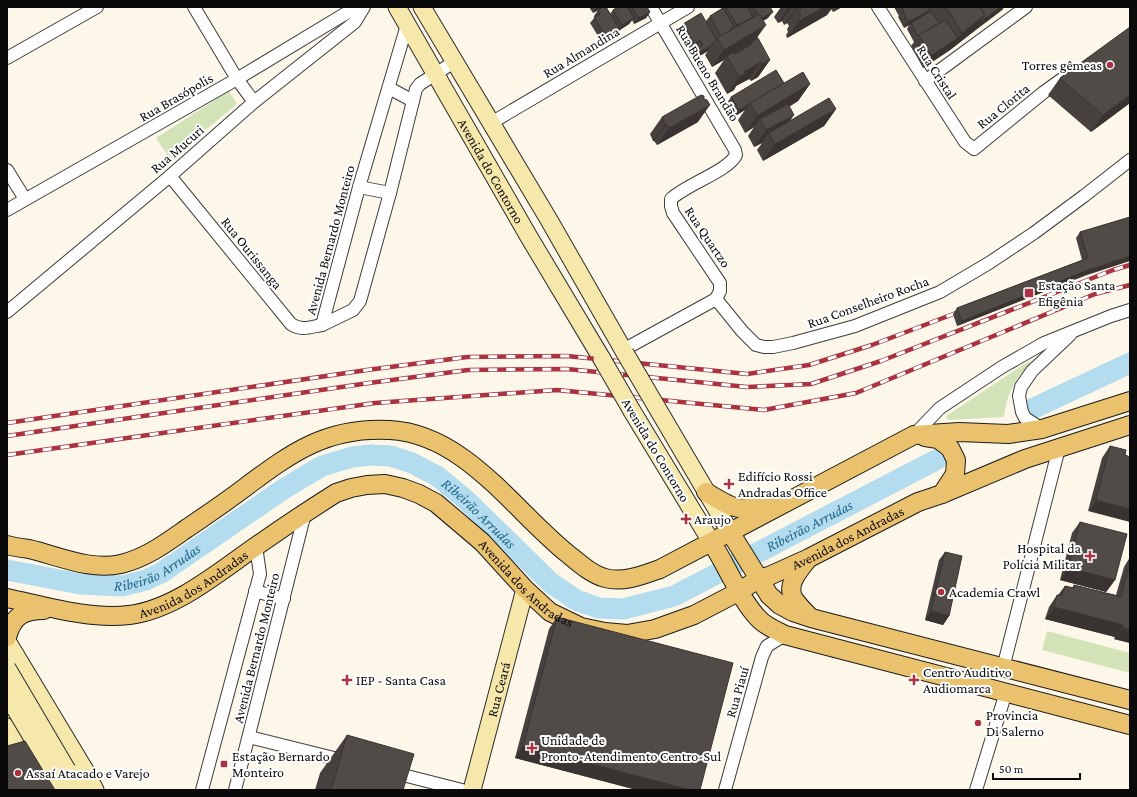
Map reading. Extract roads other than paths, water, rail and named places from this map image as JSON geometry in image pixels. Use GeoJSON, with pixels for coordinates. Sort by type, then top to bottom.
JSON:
{"type":"FeatureCollection","features":[{"type":"Feature","properties":{"kind":"main road","name":"Avenida do Contorno"},"geometry":{"type":"LineString","coordinates":[[397,7],[529,237],[738,589],[754,613],[761,620],[785,635],[1130,725]]}},
{"type":"Feature","properties":{"kind":"main road","name":"Avenida do Contorno"},"geometry":{"type":"LineString","coordinates":[[422,7],[706,492],[769,595],[780,605],[793,612],[811,618],[1130,700]]}},
{"type":"Feature","properties":{"kind":"main road"},"geometry":{"type":"LineString","coordinates":[[7,545],[94,565],[120,564],[140,558],[156,550],[268,470],[309,444],[352,431],[373,429],[393,430],[413,434],[431,440],[459,456],[496,487],[558,546],[590,571],[605,578],[622,579],[639,576],[660,569],[715,548],[793,498],[914,435],[959,432],[1008,434],[1042,429],[1130,400]]}},
{"type":"Feature","properties":{"kind":"main road","name":"Avenida dos Andradas"},"geometry":{"type":"LineString","coordinates":[[7,598],[90,615],[129,616],[152,611],[172,602],[209,579],[336,493],[367,485],[385,484],[403,488],[436,503],[482,542],[525,588],[550,612],[581,628],[627,634],[655,629],[694,615],[738,589],[756,576],[769,576],[809,558],[918,502],[942,494],[1025,459],[1130,425]]}},
{"type":"Feature","properties":{"kind":"main road"},"geometry":{"type":"LineString","coordinates":[[914,435],[938,439],[950,448],[956,460],[955,474],[942,494]]}},
{"type":"Feature","properties":{"kind":"main road"},"geometry":{"type":"LineString","coordinates":[[706,492],[729,506],[739,509],[751,508],[793,498]]}},
{"type":"Feature","properties":{"kind":"main road"},"geometry":{"type":"LineString","coordinates":[[809,558],[794,576],[791,594],[811,618]]}},
{"type":"Feature","properties":{"kind":"main road","name":"Rua Ceará"},"geometry":{"type":"LineString","coordinates":[[472,790],[525,588]]}},
{"type":"Feature","properties":{"kind":"main road"},"geometry":{"type":"LineString","coordinates":[[7,637],[10,627],[21,614],[40,610],[58,609]]}},
{"type":"Feature","properties":{"kind":"main road"},"geometry":{"type":"LineString","coordinates":[[7,640],[14,666],[58,781]]}},
{"type":"Feature","properties":{"kind":"main road"},"geometry":{"type":"LineString","coordinates":[[7,685],[12,683],[20,674],[14,666]]}},
{"type":"Feature","properties":{"kind":"main road"},"geometry":{"type":"LineString","coordinates":[[14,666],[37,690],[86,772],[95,790]]}},
{"type":"Feature","properties":{"kind":"main road"},"geometry":{"type":"LineString","coordinates":[[984,687],[996,683],[1002,675],[1003,668]]}},
{"type":"Feature","properties":{"kind":"main road"},"geometry":{"type":"LineString","coordinates":[[1006,692],[1011,680],[1015,676],[1023,673]]}},
{"type":"Feature","properties":{"kind":"main road"},"geometry":{"type":"LineString","coordinates":[[7,701],[11,696],[20,691],[30,689],[37,690]]}},
{"type":"Feature","properties":{"kind":"main road"},"geometry":{"type":"LineString","coordinates":[[7,695],[58,781]]}},
{"type":"Feature","properties":{"kind":"main road"},"geometry":{"type":"LineString","coordinates":[[7,727],[31,768],[79,790]]}},
{"type":"Feature","properties":{"kind":"street"},"geometry":{"type":"LineString","coordinates":[[7,58],[97,7]]}},
{"type":"Feature","properties":{"kind":"street"},"geometry":{"type":"LineString","coordinates":[[194,7],[238,79],[254,102]]}},
{"type":"Feature","properties":{"kind":"street","name":"Rua Brasópolis"},"geometry":{"type":"LineString","coordinates":[[7,210],[152,129],[353,9],[359,7]]}},
{"type":"Feature","properties":{"kind":"street","name":"Rua Mucuri"},"geometry":{"type":"LineString","coordinates":[[7,312],[170,176],[254,102],[355,22],[364,7]]}},
{"type":"Feature","properties":{"kind":"street","name":"Rua Bueno Brandão"},"geometry":{"type":"LineString","coordinates":[[651,7],[734,145],[736,155]]}},
{"type":"Feature","properties":{"kind":"street","name":"Rua Almandina"},"geometry":{"type":"LineString","coordinates":[[491,123],[688,7]]}},
{"type":"Feature","properties":{"kind":"street","name":"Rua Cristal"},"geometry":{"type":"LineString","coordinates":[[878,7],[965,142],[974,149]]}},
{"type":"Feature","properties":{"kind":"street"},"geometry":{"type":"LineString","coordinates":[[925,81],[1026,7]]}},
{"type":"Feature","properties":{"kind":"street","name":"Avenida Bernardo Monteiro"},"geometry":{"type":"LineString","coordinates":[[322,325],[407,24]]}},
{"type":"Feature","properties":{"kind":"street","name":"Avenida Bernardo Monteiro"},"geometry":{"type":"LineString","coordinates":[[322,325],[353,310],[360,301],[390,193],[417,86],[454,62]]}},
{"type":"Feature","properties":{"kind":"street","name":"Rua Clorita"},"geometry":{"type":"LineString","coordinates":[[974,149],[1044,92],[1081,66]]}},
{"type":"Feature","properties":{"kind":"street"},"geometry":{"type":"LineString","coordinates":[[389,88],[413,102]]}},
{"type":"Feature","properties":{"kind":"street","name":"Rua Quartzo"},"geometry":{"type":"LineString","coordinates":[[716,299],[720,291],[720,282],[673,213],[671,206],[672,199],[684,189],[730,164],[736,155]]}},
{"type":"Feature","properties":{"kind":"street","name":"Rua Conselheiro Rocha"},"geometry":{"type":"LineString","coordinates":[[716,299],[742,331],[756,345],[764,347],[773,347],[793,343],[855,326],[940,292],[989,263],[1034,233],[1130,160]]}},
{"type":"Feature","properties":{"kind":"street"},"geometry":{"type":"LineString","coordinates":[[7,170],[25,199]]}},
{"type":"Feature","properties":{"kind":"street","name":"Rua Ourissanga"},"geometry":{"type":"LineString","coordinates":[[170,176],[291,324],[303,329],[322,325]]}},
{"type":"Feature","properties":{"kind":"street"},"geometry":{"type":"LineString","coordinates":[[360,187],[390,193]]}},
{"type":"Feature","properties":{"kind":"street"},"geometry":{"type":"LineString","coordinates":[[624,352],[716,299]]}},
{"type":"Feature","properties":{"kind":"street"},"geometry":{"type":"LineString","coordinates":[[914,435],[940,408],[996,371],[1044,343],[1130,310]]}},
{"type":"Feature","properties":{"kind":"street"},"geometry":{"type":"LineString","coordinates":[[1042,429],[1025,418],[1022,412],[1019,396],[1021,387],[1032,371],[1075,330]]}},
{"type":"Feature","properties":{"kind":"street"},"geometry":{"type":"LineString","coordinates":[[1003,668],[1059,448]]}},
{"type":"Feature","properties":{"kind":"street","name":"Avenida Bernardo Monteiro"},"geometry":{"type":"LineString","coordinates":[[235,790],[305,513]]}},
{"type":"Feature","properties":{"kind":"street","name":"Avenida Bernardo Monteiro"},"geometry":{"type":"LineString","coordinates":[[202,790],[260,574],[256,546]]}},
{"type":"Feature","properties":{"kind":"street"},"geometry":{"type":"LineString","coordinates":[[255,591],[284,598]]}},
{"type":"Feature","properties":{"kind":"street","name":"Rua Piauí"},"geometry":{"type":"LineString","coordinates":[[725,790],[762,657],[767,646],[785,635]]}},
{"type":"Feature","properties":{"kind":"street"},"geometry":{"type":"LineString","coordinates":[[976,790],[1006,692]]}},
{"type":"Feature","properties":{"kind":"street"},"geometry":{"type":"LineString","coordinates":[[249,737],[355,763]]}},
{"type":"Feature","properties":{"kind":"street"},"geometry":{"type":"LineString","coordinates":[[378,769],[462,790]]}},
{"type":"Feature","properties":{"kind":"waterway","name":"Ribeirão Arrudas"},"geometry":{"type":"LineString","coordinates":[[1032,409],[1130,363]]}},
{"type":"Feature","properties":{"kind":"waterway","name":"Ribeirão Arrudas"},"geometry":{"type":"LineString","coordinates":[[7,570],[80,584],[122,586],[146,580],[161,573],[285,488],[322,466],[352,457],[371,455],[391,456],[412,463],[437,476],[465,499],[551,583],[576,600],[599,608],[623,609],[674,596],[936,460]]}},
{"type":"Feature","properties":{"kind":"railway"},"geometry":{"type":"LineString","coordinates":[[7,436],[468,370],[567,369],[747,387],[811,384],[881,361],[1113,270],[1130,265]]}},
{"type":"Feature","properties":{"kind":"railway"},"geometry":{"type":"LineString","coordinates":[[7,455],[375,403],[557,390],[764,410],[856,393],[1095,294],[1130,285]]}},
{"type":"Feature","properties":{"kind":"railway"},"geometry":{"type":"LineString","coordinates":[[7,423],[367,370],[467,357],[567,356],[747,374],[809,365],[872,345],[964,310]]}},
{"type":"Feature","properties":{"kind":"place","name":"Torres gêmeas"},"geometry":{"type":"Point","coordinates":[1110,65]}},
{"type":"Feature","properties":{"kind":"place","name":"Estação Santa Efigênia"},"geometry":{"type":"Point","coordinates":[1029,293]}},
{"type":"Feature","properties":{"kind":"place","name":"Edifício Rossi Andradas Office"},"geometry":{"type":"Point","coordinates":[729,484]}},
{"type":"Feature","properties":{"kind":"place","name":"Araujo"},"geometry":{"type":"Point","coordinates":[686,519]}},
{"type":"Feature","properties":{"kind":"place","name":"Hospital da Polícia Militar"},"geometry":{"type":"Point","coordinates":[1090,556]}},
{"type":"Feature","properties":{"kind":"place","name":"Academia Crawl"},"geometry":{"type":"Point","coordinates":[941,592]}},
{"type":"Feature","properties":{"kind":"place","name":"IEP - Santa Casa"},"geometry":{"type":"Point","coordinates":[347,680]}},
{"type":"Feature","properties":{"kind":"place","name":"Centro Auditivo Audiomarca"},"geometry":{"type":"Point","coordinates":[914,680]}},
{"type":"Feature","properties":{"kind":"place","name":"Provincia Di Salerno"},"geometry":{"type":"Point","coordinates":[978,723]}},
{"type":"Feature","properties":{"kind":"place","name":"Unidade de Pronto-Atendimento Centro-Sul"},"geometry":{"type":"Point","coordinates":[532,748]}},
{"type":"Feature","properties":{"kind":"place","name":"Estação Bernardo Monteiro"},"geometry":{"type":"Point","coordinates":[224,764]}},
{"type":"Feature","properties":{"kind":"place","name":"Assaí Atacado e Varejo"},"geometry":{"type":"Point","coordinates":[18,773]}}]}
